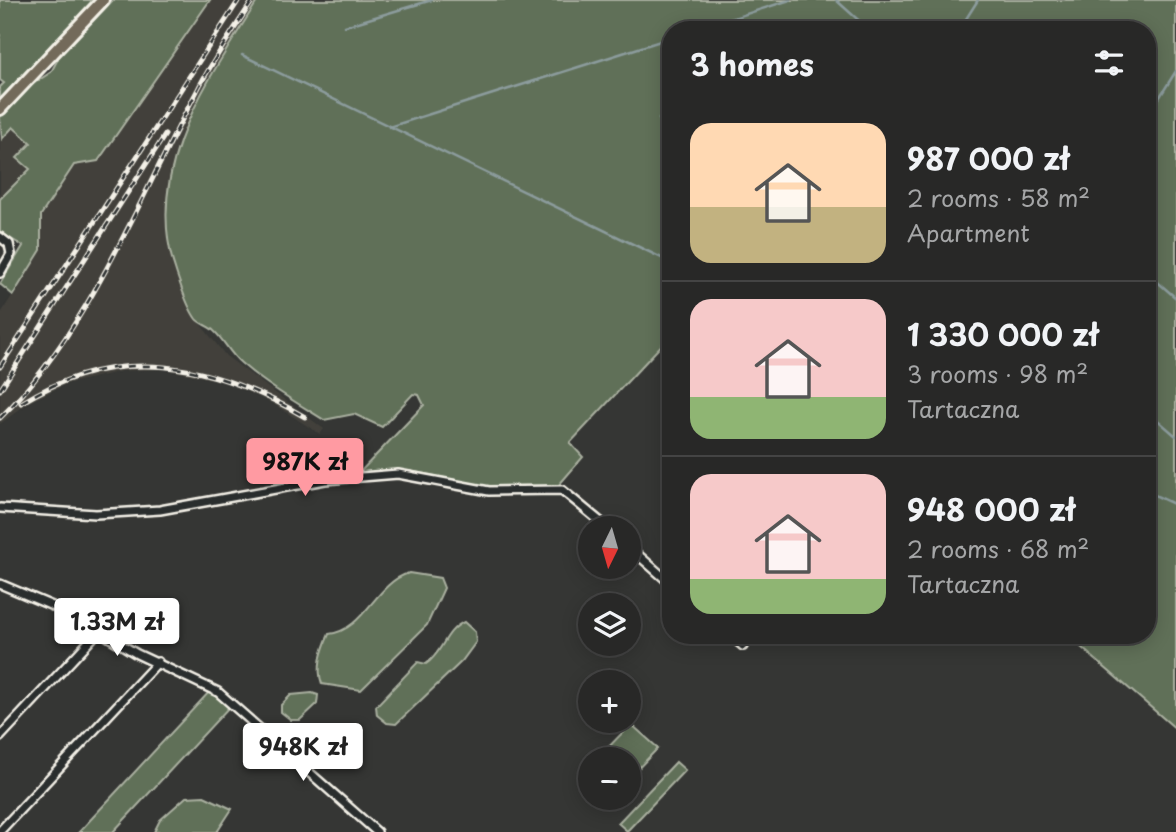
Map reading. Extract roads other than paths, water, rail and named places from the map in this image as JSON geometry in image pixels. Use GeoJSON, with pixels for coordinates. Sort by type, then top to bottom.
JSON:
{"type":"FeatureCollection","features":[{"type":"Feature","properties":{"kind":"main road"},"geometry":{"type":"LineString","coordinates":[[0,109],[103,0]]}},
{"type":"Feature","properties":{"kind":"street"},"geometry":{"type":"LineString","coordinates":[[0,237],[9,244],[11,254],[0,273]]}},
{"type":"Feature","properties":{"kind":"street"},"geometry":{"type":"LineString","coordinates":[[0,508],[96,514],[160,510],[326,480],[409,475],[493,492],[562,490],[593,516]]}},
{"type":"Feature","properties":{"kind":"street"},"geometry":{"type":"LineString","coordinates":[[641,558],[662,576]]}},
{"type":"Feature","properties":{"kind":"street"},"geometry":{"type":"LineString","coordinates":[[0,584],[69,613],[224,696],[377,832]]}},
{"type":"Feature","properties":{"kind":"street"},"geometry":{"type":"LineString","coordinates":[[0,737],[99,631]]}},
{"type":"Feature","properties":{"kind":"street"},"geometry":{"type":"LineString","coordinates":[[0,831],[158,662]]}},
{"type":"Feature","properties":{"kind":"waterway"},"geometry":{"type":"LineString","coordinates":[[345,26],[432,0]]}},
{"type":"Feature","properties":{"kind":"waterway"},"geometry":{"type":"LineString","coordinates":[[724,21],[790,0]]}},
{"type":"Feature","properties":{"kind":"waterway"},"geometry":{"type":"LineString","coordinates":[[836,0],[859,21]]}},
{"type":"Feature","properties":{"kind":"waterway"},"geometry":{"type":"LineString","coordinates":[[965,21],[978,0]]}},
{"type":"Feature","properties":{"kind":"waterway"},"geometry":{"type":"LineString","coordinates":[[389,127],[662,41]]}},
{"type":"Feature","properties":{"kind":"waterway"},"geometry":{"type":"LineString","coordinates":[[242,55],[662,258]]}},
{"type":"Feature","properties":{"kind":"waterway"},"geometry":{"type":"LineString","coordinates":[[1156,103],[1176,71]]}},
{"type":"Feature","properties":{"kind":"waterway"},"geometry":{"type":"LineString","coordinates":[[659,119],[662,122]]}},
{"type":"Feature","properties":{"kind":"waterway"},"geometry":{"type":"LineString","coordinates":[[1156,281],[1176,298]]}},
{"type":"Feature","properties":{"kind":"waterway"},"geometry":{"type":"LineString","coordinates":[[1156,419],[1176,436]]}},
{"type":"Feature","properties":{"kind":"waterway"},"geometry":{"type":"LineString","coordinates":[[1156,496],[1176,505]]}},
{"type":"Feature","properties":{"kind":"railway"},"geometry":{"type":"LineString","coordinates":[[0,367],[239,0]]}},
{"type":"Feature","properties":{"kind":"railway"},"geometry":{"type":"LineString","coordinates":[[0,418],[32,384],[86,305],[133,219],[203,79],[253,0]]}},
{"type":"Feature","properties":{"kind":"railway"},"geometry":{"type":"LineString","coordinates":[[0,390],[165,135]]}},
{"type":"Feature","properties":{"kind":"railway"},"geometry":{"type":"LineString","coordinates":[[21,403],[57,384],[93,372],[129,366],[164,367],[235,383],[305,417]]}}]}
